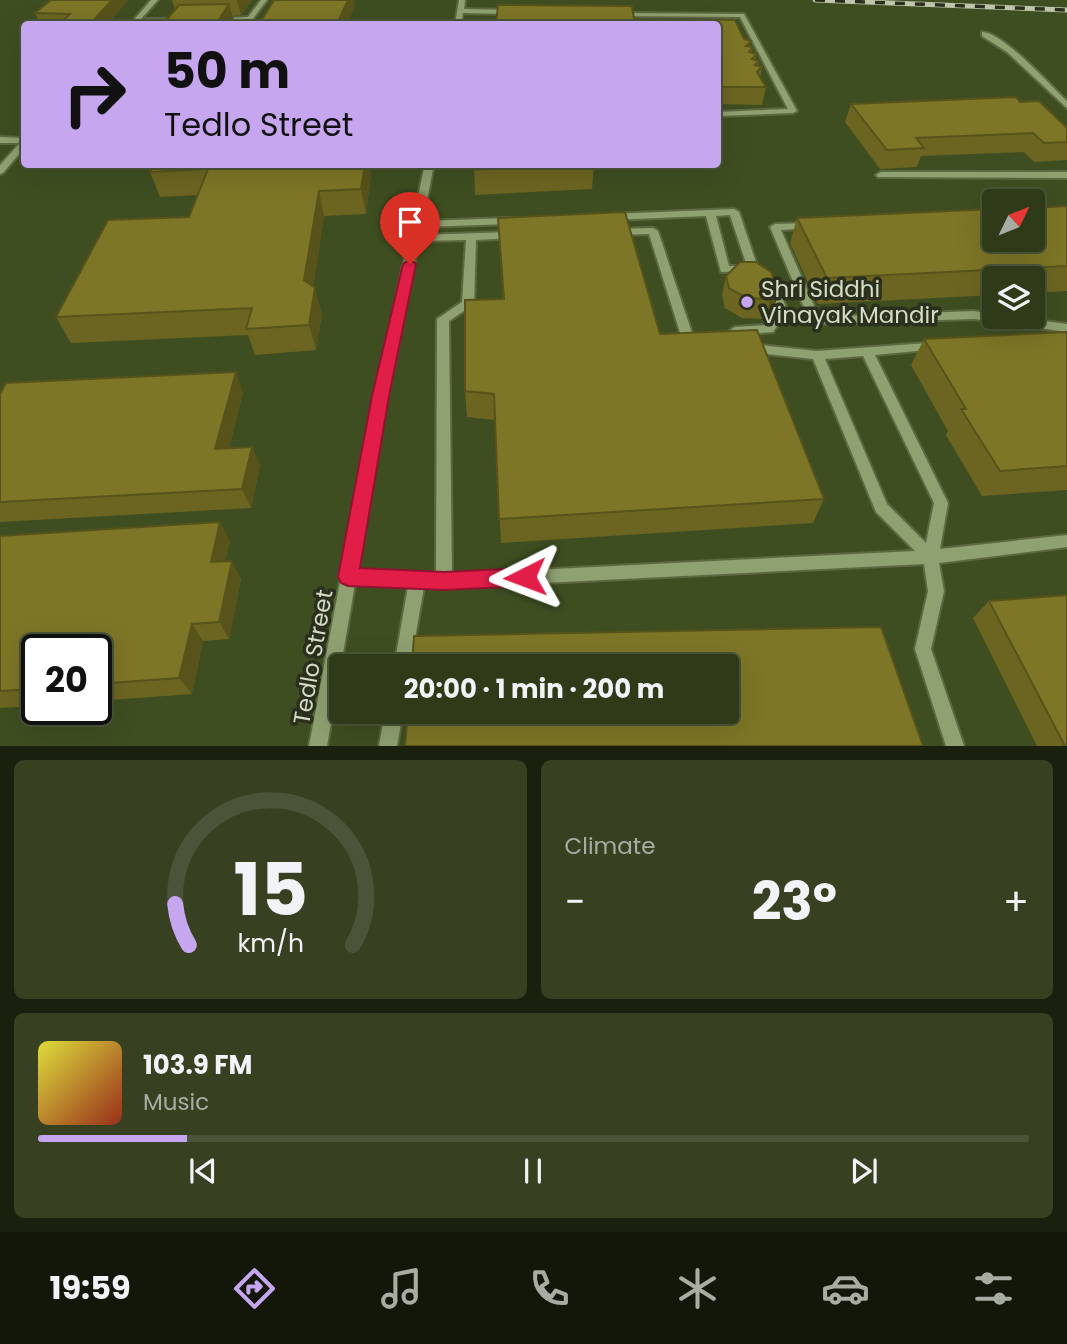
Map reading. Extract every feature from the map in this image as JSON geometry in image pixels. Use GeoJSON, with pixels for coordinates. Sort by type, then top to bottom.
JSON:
{"type":"FeatureCollection","features":[{"type":"Feature","properties":{"kind":"street"},"geometry":{"type":"LineString","coordinates":[[136,21],[155,0]]}},
{"type":"Feature","properties":{"kind":"street"},"geometry":{"type":"LineString","coordinates":[[204,21],[250,19],[264,0]]}},
{"type":"Feature","properties":{"kind":"street"},"geometry":{"type":"LineString","coordinates":[[458,21],[463,0]]}},
{"type":"Feature","properties":{"kind":"street"},"geometry":{"type":"LineString","coordinates":[[166,21],[175,10]]}},
{"type":"Feature","properties":{"kind":"street"},"geometry":{"type":"LineString","coordinates":[[460,11],[527,12]]}},
{"type":"Feature","properties":{"kind":"street"},"geometry":{"type":"LineString","coordinates":[[608,13],[742,15],[793,111],[721,114]]}},
{"type":"Feature","properties":{"kind":"street"},"geometry":{"type":"LineString","coordinates":[[166,21],[191,21]]}},
{"type":"Feature","properties":{"kind":"street"},"geometry":{"type":"LineString","coordinates":[[985,34],[1010,50],[1067,106]]}},
{"type":"Feature","properties":{"kind":"street"},"geometry":{"type":"LineString","coordinates":[[0,140],[21,142]]}},
{"type":"Feature","properties":{"kind":"street"},"geometry":{"type":"LineString","coordinates":[[0,171],[21,146]]}},
{"type":"Feature","properties":{"kind":"street","name":"Tedlo Street"},"geometry":{"type":"LineString","coordinates":[[318,746],[381,396],[429,168]]}},
{"type":"Feature","properties":{"kind":"street"},"geometry":{"type":"LineString","coordinates":[[881,175],[1067,175]]}},
{"type":"Feature","properties":{"kind":"street"},"geometry":{"type":"LineString","coordinates":[[605,217],[734,212],[753,269],[773,289],[782,311],[769,329],[735,331]]}},
{"type":"Feature","properties":{"kind":"street"},"geometry":{"type":"LineString","coordinates":[[710,213],[725,270],[753,269]]}},
{"type":"Feature","properties":{"kind":"street"},"geometry":{"type":"LineString","coordinates":[[416,231],[525,220]]}},
{"type":"Feature","properties":{"kind":"street"},"geometry":{"type":"LineString","coordinates":[[816,225],[775,228],[815,321],[974,315],[1067,330]]}},
{"type":"Feature","properties":{"kind":"street"},"geometry":{"type":"LineString","coordinates":[[416,231],[471,237],[523,235]]}},
{"type":"Feature","properties":{"kind":"street"},"geometry":{"type":"LineString","coordinates":[[601,233],[653,231],[690,345],[703,346]]}},
{"type":"Feature","properties":{"kind":"street"},"geometry":{"type":"LineString","coordinates":[[444,581],[443,319],[468,304],[471,237]]}},
{"type":"Feature","properties":{"kind":"street"},"geometry":{"type":"LineString","coordinates":[[1027,335],[1067,330]]}},
{"type":"Feature","properties":{"kind":"street"},"geometry":{"type":"LineString","coordinates":[[742,348],[817,355],[947,344]]}},
{"type":"Feature","properties":{"kind":"street"},"geometry":{"type":"LineString","coordinates":[[867,352],[941,503],[931,557],[936,591],[923,649],[955,746]]}},
{"type":"Feature","properties":{"kind":"street"},"geometry":{"type":"LineString","coordinates":[[817,355],[881,508],[931,557]]}},
{"type":"Feature","properties":{"kind":"street"},"geometry":{"type":"LineString","coordinates":[[348,577],[444,581],[931,557],[1067,541]]}},
{"type":"Feature","properties":{"kind":"street"},"geometry":{"type":"LineString","coordinates":[[404,654],[417,580]]}},
{"type":"Feature","properties":{"kind":"street"},"geometry":{"type":"LineString","coordinates":[[388,746],[392,724]]}},
{"type":"Feature","properties":{"kind":"building"},"geometry":{"type":"Polygon","coordinates":[[[51,0],[112,0],[93,21],[62,21],[70,14],[35,13],[51,0]]]}},
{"type":"Feature","properties":{"kind":"building"},"geometry":{"type":"Polygon","coordinates":[[[274,0],[348,0],[338,21],[261,21],[274,0]]]}},
{"type":"Feature","properties":{"kind":"building"},"geometry":{"type":"Polygon","coordinates":[[[229,4],[218,21],[166,21],[179,5],[229,4]]]}},
{"type":"Feature","properties":{"kind":"building"},"geometry":{"type":"Polygon","coordinates":[[[498,5],[632,6],[634,19],[735,20],[744,39],[751,41],[746,46],[753,47],[749,52],[757,54],[752,59],[759,61],[755,65],[762,67],[757,72],[766,87],[721,87],[721,21],[496,21],[498,5]]]}},
{"type":"Feature","properties":{"kind":"building"},"geometry":{"type":"Polygon","coordinates":[[[1016,97],[1020,102],[1039,101],[1067,128],[1067,142],[1044,143],[1033,133],[916,138],[924,148],[887,150],[851,104],[1016,97]]]}},
{"type":"Feature","properties":{"kind":"building"},"geometry":{"type":"Polygon","coordinates":[[[152,168],[364,168],[361,189],[319,191],[304,280],[315,288],[309,325],[246,329],[252,308],[56,317],[108,220],[189,217],[208,169],[150,172],[152,168]]]}},
{"type":"Feature","properties":{"kind":"building"},"geometry":{"type":"Polygon","coordinates":[[[474,168],[514,168],[474,170],[474,168]]]}},
{"type":"Feature","properties":{"kind":"building"},"geometry":{"type":"Polygon","coordinates":[[[1067,206],[1067,266],[982,266],[982,270],[827,278],[797,218],[982,210],[982,252],[1045,252],[1045,207],[1067,206]]]}},
{"type":"Feature","properties":{"kind":"building"},"geometry":{"type":"Polygon","coordinates":[[[625,212],[660,334],[757,330],[824,499],[499,519],[494,394],[465,391],[465,300],[504,299],[498,218],[625,212]]]}},
{"type":"Feature","properties":{"kind":"building"},"geometry":{"type":"Polygon","coordinates":[[[740,262],[756,262],[771,272],[779,291],[770,299],[747,298],[729,288],[726,276],[740,262]]]}},
{"type":"Feature","properties":{"kind":"building"},"geometry":{"type":"Polygon","coordinates":[[[1067,332],[1067,466],[1000,471],[961,409],[966,409],[924,339],[1067,332]]]}},
{"type":"Feature","properties":{"kind":"building"},"geometry":{"type":"Polygon","coordinates":[[[236,372],[215,449],[252,447],[242,489],[0,502],[0,394],[6,383],[236,372]]]}},
{"type":"Feature","properties":{"kind":"building"},"geometry":{"type":"Polygon","coordinates":[[[220,522],[211,562],[232,561],[219,622],[192,624],[179,678],[112,683],[112,634],[21,634],[21,690],[0,691],[0,536],[220,522]]]}},
{"type":"Feature","properties":{"kind":"building"},"geometry":{"type":"Polygon","coordinates":[[[1067,595],[1067,746],[1065,746],[989,601],[1067,595]]]}},
{"type":"Feature","properties":{"kind":"building"},"geometry":{"type":"Polygon","coordinates":[[[881,627],[923,746],[405,746],[407,724],[739,724],[739,654],[413,654],[414,636],[881,627]]]}},
{"type":"Feature","properties":{"kind":"railway"},"geometry":{"type":"LineString","coordinates":[[815,0],[1067,10]]}},
{"type":"Feature","properties":{"kind":"place","name":"Shri Siddhi Vinayak Mandir"},"geometry":{"type":"Point","coordinates":[747,302]}},
{"type":"Feature","properties":{"kind":"route"},"geometry":{"type":"LineString","coordinates":[[410,264],[381,396],[348,577],[444,581],[525,577]]}}]}
